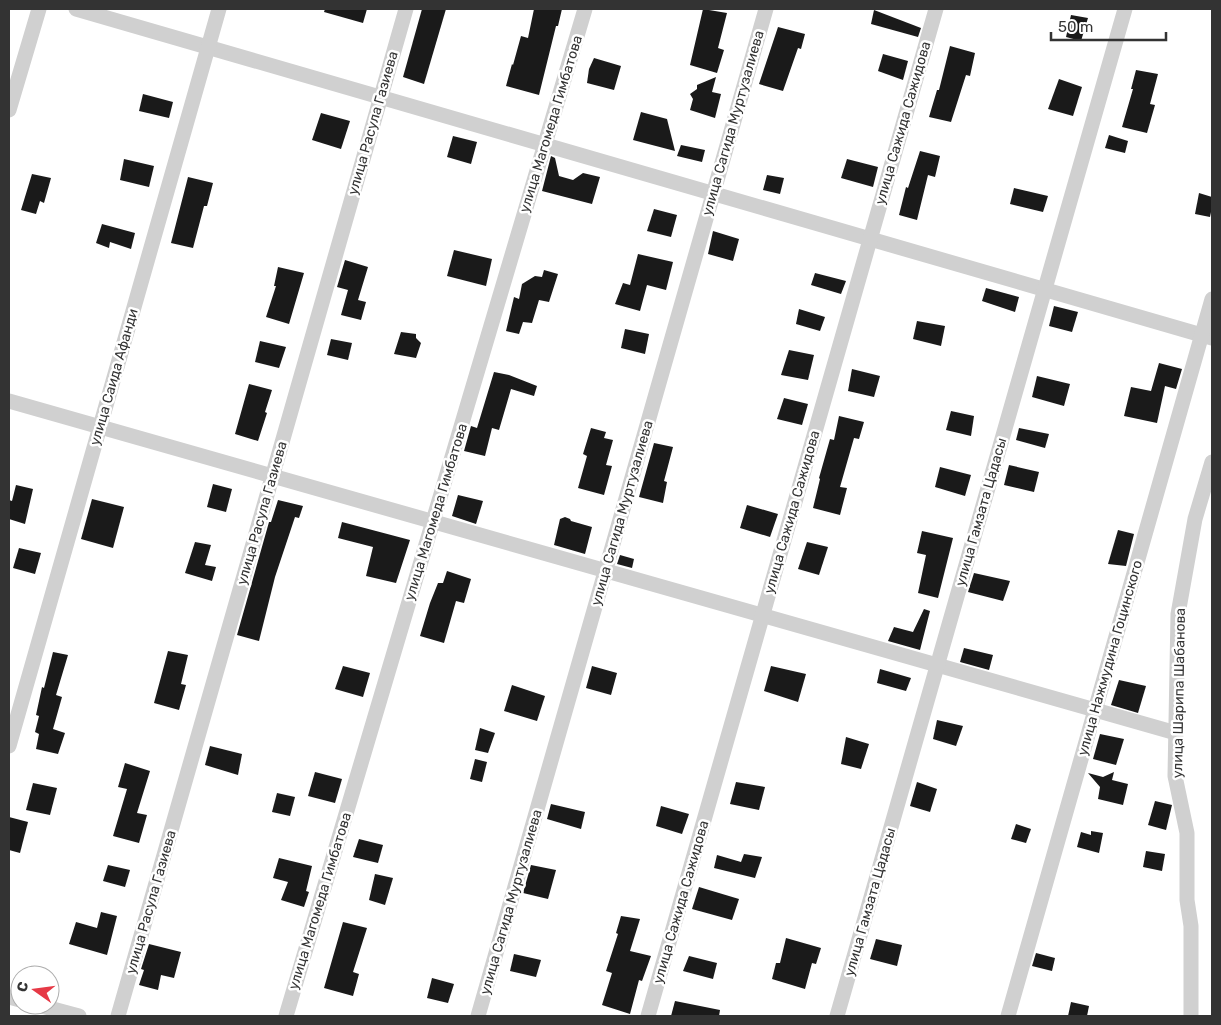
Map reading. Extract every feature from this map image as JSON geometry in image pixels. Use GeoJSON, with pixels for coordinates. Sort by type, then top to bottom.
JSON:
{"type":"FeatureCollection","features":[{"type":"Feature","properties":{"kind":"street"},"geometry":{"type":"LineString","coordinates":[[9,110],[39,9]]}},
{"type":"Feature","properties":{"kind":"street"},"geometry":{"type":"LineString","coordinates":[[76,9],[1207,336]]}},
{"type":"Feature","properties":{"kind":"street","name":"улица Саида Афанди"},"geometry":{"type":"LineString","coordinates":[[9,746],[220,9]]}},
{"type":"Feature","properties":{"kind":"street","name":"улица Расула Газиева"},"geometry":{"type":"LineString","coordinates":[[118,1016],[406,9]]}},
{"type":"Feature","properties":{"kind":"street","name":"улица Магомеда Гимбатова"},"geometry":{"type":"LineString","coordinates":[[286,1016],[585,9]]}},
{"type":"Feature","properties":{"kind":"street","name":"улица Сагида Муртузалиева"},"geometry":{"type":"LineString","coordinates":[[478,1016],[766,9]]}},
{"type":"Feature","properties":{"kind":"street","name":"улица Сажида Сажидова"},"geometry":{"type":"LineString","coordinates":[[648,1016],[936,9]]}},
{"type":"Feature","properties":{"kind":"street","name":"улица Гамзата Цадасы"},"geometry":{"type":"LineString","coordinates":[[837,1016],[1125,9]]}},
{"type":"Feature","properties":{"kind":"street","name":"улица Нажмудина Гоцинского"},"geometry":{"type":"LineString","coordinates":[[1008,1016],[1095,710],[1207,336],[1212,299]]}},
{"type":"Feature","properties":{"kind":"street"},"geometry":{"type":"LineString","coordinates":[[9,401],[1176,733]]}},
{"type":"Feature","properties":{"kind":"street","name":"улица Шарипа Шабанова"},"geometry":{"type":"LineString","coordinates":[[1192,1016],[1191,926],[1187,900],[1187,834],[1176,776],[1178,614],[1195,519],[1212,462]]}},
{"type":"Feature","properties":{"kind":"street"},"geometry":{"type":"LineString","coordinates":[[60,1011],[79,1016]]}},
{"type":"Feature","properties":{"kind":"building"},"geometry":{"type":"Polygon","coordinates":[[[325,9],[367,9],[363,23],[324,12],[325,9]]]}},
{"type":"Feature","properties":{"kind":"building"},"geometry":{"type":"Polygon","coordinates":[[[422,9],[446,9],[424,84],[403,77],[422,9]]]}},
{"type":"Feature","properties":{"kind":"building"},"geometry":{"type":"Polygon","coordinates":[[[534,9],[562,9],[539,95],[506,86],[521,36],[528,38],[534,9]]]}},
{"type":"Feature","properties":{"kind":"building"},"geometry":{"type":"Polygon","coordinates":[[[703,9],[727,13],[718,48],[724,50],[717,73],[690,65],[703,9]]]}},
{"type":"Feature","properties":{"kind":"building"},"geometry":{"type":"Polygon","coordinates":[[[874,10],[921,28],[918,37],[871,24],[874,10]]]}},
{"type":"Feature","properties":{"kind":"building"},"geometry":{"type":"Polygon","coordinates":[[[1071,15],[1088,18],[1081,41],[1066,37],[1071,15]]]}},
{"type":"Feature","properties":{"kind":"building"},"geometry":{"type":"Polygon","coordinates":[[[778,27],[805,34],[801,49],[798,48],[783,91],[759,84],[778,27]]]}},
{"type":"Feature","properties":{"kind":"building"},"geometry":{"type":"Polygon","coordinates":[[[950,46],[975,53],[970,76],[966,75],[951,122],[929,117],[937,90],[939,90],[950,46]]]}},
{"type":"Feature","properties":{"kind":"building"},"geometry":{"type":"Polygon","coordinates":[[[883,54],[908,61],[903,80],[878,71],[883,54]]]}},
{"type":"Feature","properties":{"kind":"building"},"geometry":{"type":"Polygon","coordinates":[[[594,58],[621,66],[614,90],[587,83],[589,69],[594,58]]]}},
{"type":"Feature","properties":{"kind":"building"},"geometry":{"type":"Polygon","coordinates":[[[1136,70],[1158,74],[1150,104],[1155,105],[1147,133],[1122,127],[1133,89],[1131,89],[1136,70]]]}},
{"type":"Feature","properties":{"kind":"building"},"geometry":{"type":"Polygon","coordinates":[[[716,77],[712,92],[721,94],[715,118],[690,110],[693,99],[690,94],[697,89],[697,85],[716,77]]]}},
{"type":"Feature","properties":{"kind":"building"},"geometry":{"type":"Polygon","coordinates":[[[1059,79],[1082,87],[1073,116],[1048,109],[1059,79]]]}},
{"type":"Feature","properties":{"kind":"building"},"geometry":{"type":"Polygon","coordinates":[[[143,94],[173,102],[169,118],[139,111],[143,94]]]}},
{"type":"Feature","properties":{"kind":"building"},"geometry":{"type":"Polygon","coordinates":[[[641,112],[667,119],[675,151],[633,140],[641,112]]]}},
{"type":"Feature","properties":{"kind":"building"},"geometry":{"type":"Polygon","coordinates":[[[321,113],[350,121],[341,149],[312,140],[321,113]]]}},
{"type":"Feature","properties":{"kind":"building"},"geometry":{"type":"Polygon","coordinates":[[[1109,135],[1128,141],[1125,153],[1105,148],[1109,135]]]}},
{"type":"Feature","properties":{"kind":"building"},"geometry":{"type":"Polygon","coordinates":[[[453,136],[477,142],[471,164],[447,157],[453,136]]]}},
{"type":"Feature","properties":{"kind":"building"},"geometry":{"type":"Polygon","coordinates":[[[681,145],[705,150],[702,162],[677,156],[681,145]]]}},
{"type":"Feature","properties":{"kind":"building"},"geometry":{"type":"Polygon","coordinates":[[[920,151],[940,156],[935,177],[928,175],[917,220],[899,215],[906,187],[908,188],[920,151]]]}},
{"type":"Feature","properties":{"kind":"building"},"geometry":{"type":"Polygon","coordinates":[[[551,156],[555,158],[559,176],[573,180],[583,173],[600,177],[592,204],[542,191],[551,156]]]}},
{"type":"Feature","properties":{"kind":"building"},"geometry":{"type":"Polygon","coordinates":[[[124,159],[154,166],[149,187],[120,180],[124,159]]]}},
{"type":"Feature","properties":{"kind":"building"},"geometry":{"type":"Polygon","coordinates":[[[847,159],[878,167],[873,187],[841,178],[847,159]]]}},
{"type":"Feature","properties":{"kind":"building"},"geometry":{"type":"Polygon","coordinates":[[[32,174],[51,178],[44,203],[40,201],[36,214],[21,210],[32,174]]]}},
{"type":"Feature","properties":{"kind":"building"},"geometry":{"type":"Polygon","coordinates":[[[767,175],[784,178],[780,194],[763,190],[767,175]]]}},
{"type":"Feature","properties":{"kind":"building"},"geometry":{"type":"Polygon","coordinates":[[[188,177],[213,183],[207,206],[204,206],[193,248],[171,243],[188,177]]]}},
{"type":"Feature","properties":{"kind":"building"},"geometry":{"type":"Polygon","coordinates":[[[1014,188],[1048,196],[1043,212],[1010,204],[1014,188]]]}},
{"type":"Feature","properties":{"kind":"building"},"geometry":{"type":"Polygon","coordinates":[[[1199,193],[1212,197],[1210,217],[1195,214],[1199,193]]]}},
{"type":"Feature","properties":{"kind":"building"},"geometry":{"type":"Polygon","coordinates":[[[654,209],[677,215],[671,237],[647,231],[654,209]]]}},
{"type":"Feature","properties":{"kind":"building"},"geometry":{"type":"Polygon","coordinates":[[[102,224],[135,233],[131,249],[110,242],[109,248],[96,243],[102,224]]]}},
{"type":"Feature","properties":{"kind":"building"},"geometry":{"type":"Polygon","coordinates":[[[713,231],[739,239],[733,261],[708,254],[713,231]]]}},
{"type":"Feature","properties":{"kind":"building"},"geometry":{"type":"Polygon","coordinates":[[[454,250],[492,259],[486,286],[447,276],[454,250]]]}},
{"type":"Feature","properties":{"kind":"building"},"geometry":{"type":"Polygon","coordinates":[[[638,254],[673,262],[666,290],[647,285],[640,311],[615,304],[623,283],[630,285],[638,254]]]}},
{"type":"Feature","properties":{"kind":"building"},"geometry":{"type":"Polygon","coordinates":[[[345,260],[368,267],[358,300],[366,302],[361,320],[341,315],[348,290],[337,287],[345,260]]]}},
{"type":"Feature","properties":{"kind":"building"},"geometry":{"type":"Polygon","coordinates":[[[278,267],[304,273],[289,324],[266,317],[276,286],[274,286],[278,267]]]}},
{"type":"Feature","properties":{"kind":"building"},"geometry":{"type":"Polygon","coordinates":[[[544,270],[558,274],[549,302],[539,300],[532,323],[523,322],[519,334],[506,331],[514,297],[519,299],[522,284],[535,276],[542,277],[544,270]]]}},
{"type":"Feature","properties":{"kind":"building"},"geometry":{"type":"Polygon","coordinates":[[[815,273],[846,281],[841,294],[811,285],[815,273]]]}},
{"type":"Feature","properties":{"kind":"building"},"geometry":{"type":"Polygon","coordinates":[[[986,288],[1019,297],[1015,312],[982,301],[986,288]]]}},
{"type":"Feature","properties":{"kind":"building"},"geometry":{"type":"Polygon","coordinates":[[[1054,306],[1078,312],[1072,332],[1049,326],[1054,306]]]}},
{"type":"Feature","properties":{"kind":"building"},"geometry":{"type":"Polygon","coordinates":[[[799,309],[825,317],[820,331],[796,324],[799,309]]]}},
{"type":"Feature","properties":{"kind":"building"},"geometry":{"type":"Polygon","coordinates":[[[917,321],[945,326],[941,346],[913,339],[917,321]]]}},
{"type":"Feature","properties":{"kind":"building"},"geometry":{"type":"Polygon","coordinates":[[[625,329],[649,334],[645,354],[621,348],[625,329]]]}},
{"type":"Feature","properties":{"kind":"building"},"geometry":{"type":"Polygon","coordinates":[[[401,332],[416,334],[416,338],[421,343],[416,358],[394,354],[401,332]]]}},
{"type":"Feature","properties":{"kind":"building"},"geometry":{"type":"Polygon","coordinates":[[[331,339],[352,343],[348,360],[327,355],[331,339]]]}},
{"type":"Feature","properties":{"kind":"building"},"geometry":{"type":"Polygon","coordinates":[[[260,341],[286,347],[279,368],[255,362],[260,341]]]}},
{"type":"Feature","properties":{"kind":"building"},"geometry":{"type":"Polygon","coordinates":[[[789,350],[814,355],[808,380],[781,375],[789,350]]]}},
{"type":"Feature","properties":{"kind":"building"},"geometry":{"type":"Polygon","coordinates":[[[1159,363],[1182,369],[1176,389],[1165,386],[1157,423],[1124,416],[1131,387],[1151,391],[1159,363]]]}},
{"type":"Feature","properties":{"kind":"building"},"geometry":{"type":"Polygon","coordinates":[[[852,369],[880,376],[874,397],[848,391],[852,369]]]}},
{"type":"Feature","properties":{"kind":"building"},"geometry":{"type":"Polygon","coordinates":[[[494,372],[509,375],[537,386],[534,396],[511,389],[499,430],[492,428],[485,456],[464,451],[471,426],[477,428],[494,372]]]}},
{"type":"Feature","properties":{"kind":"building"},"geometry":{"type":"Polygon","coordinates":[[[1037,376],[1070,384],[1064,406],[1032,397],[1037,376]]]}},
{"type":"Feature","properties":{"kind":"building"},"geometry":{"type":"Polygon","coordinates":[[[249,384],[272,390],[258,441],[235,434],[249,384]]]}},
{"type":"Feature","properties":{"kind":"building"},"geometry":{"type":"Polygon","coordinates":[[[784,398],[808,404],[802,425],[777,419],[784,398]]]}},
{"type":"Feature","properties":{"kind":"building"},"geometry":{"type":"Polygon","coordinates":[[[951,411],[974,416],[971,436],[946,430],[951,411]]]}},
{"type":"Feature","properties":{"kind":"building"},"geometry":{"type":"Polygon","coordinates":[[[839,416],[864,422],[859,439],[854,438],[840,487],[847,488],[840,515],[813,508],[830,439],[834,440],[839,416]]]}},
{"type":"Feature","properties":{"kind":"building"},"geometry":{"type":"Polygon","coordinates":[[[591,428],[606,432],[604,438],[613,440],[606,465],[612,466],[604,495],[578,488],[587,456],[583,454],[591,428]]]}},
{"type":"Feature","properties":{"kind":"building"},"geometry":{"type":"Polygon","coordinates":[[[1019,428],[1049,434],[1045,448],[1016,440],[1019,428]]]}},
{"type":"Feature","properties":{"kind":"building"},"geometry":{"type":"Polygon","coordinates":[[[654,443],[673,447],[664,481],[667,482],[663,503],[639,497],[654,443]]]}},
{"type":"Feature","properties":{"kind":"building"},"geometry":{"type":"Polygon","coordinates":[[[1009,465],[1039,472],[1034,492],[1004,485],[1009,465]]]}},
{"type":"Feature","properties":{"kind":"building"},"geometry":{"type":"Polygon","coordinates":[[[940,467],[971,475],[965,496],[935,487],[940,467]]]}},
{"type":"Feature","properties":{"kind":"building"},"geometry":{"type":"Polygon","coordinates":[[[213,484],[232,489],[226,512],[207,507],[213,484]]]}},
{"type":"Feature","properties":{"kind":"building"},"geometry":{"type":"Polygon","coordinates":[[[16,485],[33,489],[25,524],[9,519],[9,500],[12,501],[16,485]]]}},
{"type":"Feature","properties":{"kind":"building"},"geometry":{"type":"Polygon","coordinates":[[[458,495],[483,501],[476,524],[452,516],[458,495]]]}},
{"type":"Feature","properties":{"kind":"building"},"geometry":{"type":"Polygon","coordinates":[[[92,499],[124,507],[113,548],[81,539],[92,499]]]}},
{"type":"Feature","properties":{"kind":"building"},"geometry":{"type":"Polygon","coordinates":[[[278,500],[303,506],[299,518],[295,517],[275,577],[259,641],[237,635],[269,522],[271,522],[278,500]]]}},
{"type":"Feature","properties":{"kind":"building"},"geometry":{"type":"Polygon","coordinates":[[[747,505],[778,514],[770,537],[740,528],[747,505]]]}},
{"type":"Feature","properties":{"kind":"building"},"geometry":{"type":"Polygon","coordinates":[[[565,517],[571,521],[592,527],[585,554],[554,545],[560,519],[565,517]]]}},
{"type":"Feature","properties":{"kind":"building"},"geometry":{"type":"Polygon","coordinates":[[[342,522],[410,540],[396,583],[366,576],[373,547],[338,538],[342,522]]]}},
{"type":"Feature","properties":{"kind":"building"},"geometry":{"type":"Polygon","coordinates":[[[1118,530],[1134,534],[1126,566],[1108,564],[1118,530]]]}},
{"type":"Feature","properties":{"kind":"building"},"geometry":{"type":"Polygon","coordinates":[[[922,531],[953,538],[938,598],[918,593],[926,555],[917,553],[922,531]]]}},
{"type":"Feature","properties":{"kind":"building"},"geometry":{"type":"Polygon","coordinates":[[[195,542],[211,545],[205,565],[216,567],[212,581],[185,573],[195,542]]]}},
{"type":"Feature","properties":{"kind":"building"},"geometry":{"type":"Polygon","coordinates":[[[807,542],[828,547],[819,575],[798,569],[807,542]]]}},
{"type":"Feature","properties":{"kind":"building"},"geometry":{"type":"Polygon","coordinates":[[[19,548],[41,553],[35,574],[13,568],[19,548]]]}},
{"type":"Feature","properties":{"kind":"building"},"geometry":{"type":"Polygon","coordinates":[[[620,555],[634,559],[632,568],[617,564],[620,555]]]}},
{"type":"Feature","properties":{"kind":"building"},"geometry":{"type":"Polygon","coordinates":[[[447,571],[471,579],[464,603],[456,601],[444,643],[420,636],[438,583],[443,583],[447,571]]]}},
{"type":"Feature","properties":{"kind":"building"},"geometry":{"type":"Polygon","coordinates":[[[974,573],[1010,581],[1003,601],[968,592],[974,573]]]}},
{"type":"Feature","properties":{"kind":"building"},"geometry":{"type":"Polygon","coordinates":[[[924,609],[930,611],[920,650],[888,641],[894,627],[913,632],[924,609]]]}},
{"type":"Feature","properties":{"kind":"building"},"geometry":{"type":"Polygon","coordinates":[[[964,648],[993,655],[989,670],[960,662],[964,648]]]}},
{"type":"Feature","properties":{"kind":"building"},"geometry":{"type":"Polygon","coordinates":[[[168,651],[188,655],[181,684],[186,685],[179,710],[154,703],[168,651]]]}},
{"type":"Feature","properties":{"kind":"building"},"geometry":{"type":"Polygon","coordinates":[[[53,652],[68,655],[56,695],[62,697],[53,729],[65,733],[58,754],[36,749],[39,734],[35,732],[39,716],[36,715],[42,687],[44,688],[53,652]]]}},
{"type":"Feature","properties":{"kind":"building"},"geometry":{"type":"Polygon","coordinates":[[[343,666],[370,673],[363,697],[335,689],[343,666]]]}},
{"type":"Feature","properties":{"kind":"building"},"geometry":{"type":"Polygon","coordinates":[[[592,666],[617,673],[611,695],[586,688],[592,666]]]}},
{"type":"Feature","properties":{"kind":"building"},"geometry":{"type":"Polygon","coordinates":[[[771,666],[806,674],[798,702],[764,691],[771,666]]]}},
{"type":"Feature","properties":{"kind":"building"},"geometry":{"type":"Polygon","coordinates":[[[880,669],[911,678],[906,691],[877,683],[880,669]]]}},
{"type":"Feature","properties":{"kind":"building"},"geometry":{"type":"Polygon","coordinates":[[[1119,680],[1146,686],[1138,713],[1111,705],[1119,680]]]}},
{"type":"Feature","properties":{"kind":"building"},"geometry":{"type":"Polygon","coordinates":[[[512,685],[545,696],[537,721],[504,711],[512,685]]]}},
{"type":"Feature","properties":{"kind":"building"},"geometry":{"type":"Polygon","coordinates":[[[937,720],[963,726],[956,746],[933,739],[937,720]]]}},
{"type":"Feature","properties":{"kind":"building"},"geometry":{"type":"Polygon","coordinates":[[[480,728],[495,733],[488,753],[475,750],[480,728]]]}},
{"type":"Feature","properties":{"kind":"building"},"geometry":{"type":"Polygon","coordinates":[[[1100,734],[1124,739],[1116,765],[1093,759],[1100,734]]]}},
{"type":"Feature","properties":{"kind":"building"},"geometry":{"type":"Polygon","coordinates":[[[846,737],[869,744],[861,769],[841,764],[846,737]]]}},
{"type":"Feature","properties":{"kind":"building"},"geometry":{"type":"Polygon","coordinates":[[[210,746],[242,754],[238,775],[205,765],[210,746]]]}},
{"type":"Feature","properties":{"kind":"building"},"geometry":{"type":"Polygon","coordinates":[[[475,759],[487,762],[482,782],[470,779],[475,759]]]}},
{"type":"Feature","properties":{"kind":"building"},"geometry":{"type":"Polygon","coordinates":[[[125,763],[150,771],[137,813],[147,815],[139,843],[113,836],[127,789],[118,787],[125,763]]]}},
{"type":"Feature","properties":{"kind":"building"},"geometry":{"type":"Polygon","coordinates":[[[315,772],[342,779],[335,803],[308,796],[315,772]]]}},
{"type":"Feature","properties":{"kind":"building"},"geometry":{"type":"Polygon","coordinates":[[[1114,772],[1112,780],[1128,784],[1123,805],[1098,799],[1100,787],[1088,773],[1103,777],[1114,772]]]}},
{"type":"Feature","properties":{"kind":"building"},"geometry":{"type":"Polygon","coordinates":[[[736,782],[765,787],[759,810],[730,804],[736,782]]]}},
{"type":"Feature","properties":{"kind":"building"},"geometry":{"type":"Polygon","coordinates":[[[917,782],[937,789],[930,812],[910,806],[917,782]]]}},
{"type":"Feature","properties":{"kind":"building"},"geometry":{"type":"Polygon","coordinates":[[[33,783],[57,788],[50,815],[26,810],[33,783]]]}},
{"type":"Feature","properties":{"kind":"building"},"geometry":{"type":"Polygon","coordinates":[[[277,793],[295,797],[290,816],[272,812],[277,793]]]}},
{"type":"Feature","properties":{"kind":"building"},"geometry":{"type":"Polygon","coordinates":[[[1155,801],[1172,805],[1166,830],[1148,825],[1155,801]]]}},
{"type":"Feature","properties":{"kind":"building"},"geometry":{"type":"Polygon","coordinates":[[[551,804],[585,812],[581,829],[547,819],[551,804]]]}},
{"type":"Feature","properties":{"kind":"building"},"geometry":{"type":"Polygon","coordinates":[[[661,806],[689,814],[682,834],[656,826],[661,806]]]}},
{"type":"Feature","properties":{"kind":"building"},"geometry":{"type":"Polygon","coordinates":[[[9,817],[28,822],[20,853],[9,850],[9,817]]]}},
{"type":"Feature","properties":{"kind":"building"},"geometry":{"type":"Polygon","coordinates":[[[1016,824],[1031,829],[1026,843],[1011,839],[1016,824]]]}},
{"type":"Feature","properties":{"kind":"building"},"geometry":{"type":"Polygon","coordinates":[[[1091,831],[1103,833],[1099,853],[1077,847],[1081,832],[1091,835],[1091,831]]]}},
{"type":"Feature","properties":{"kind":"building"},"geometry":{"type":"Polygon","coordinates":[[[359,839],[383,845],[378,863],[353,857],[359,839]]]}},
{"type":"Feature","properties":{"kind":"building"},"geometry":{"type":"Polygon","coordinates":[[[1146,851],[1165,854],[1162,871],[1143,867],[1146,851]]]}},
{"type":"Feature","properties":{"kind":"building"},"geometry":{"type":"Polygon","coordinates":[[[744,854],[762,857],[755,878],[714,868],[717,855],[741,862],[744,854]]]}},
{"type":"Feature","properties":{"kind":"building"},"geometry":{"type":"Polygon","coordinates":[[[279,858],[312,866],[306,891],[309,892],[304,907],[281,900],[288,882],[273,878],[279,858]]]}},
{"type":"Feature","properties":{"kind":"building"},"geometry":{"type":"Polygon","coordinates":[[[108,865],[130,870],[125,887],[103,881],[108,865]]]}},
{"type":"Feature","properties":{"kind":"building"},"geometry":{"type":"Polygon","coordinates":[[[531,865],[556,870],[548,899],[523,893],[531,865]]]}},
{"type":"Feature","properties":{"kind":"building"},"geometry":{"type":"Polygon","coordinates":[[[375,874],[393,878],[385,905],[369,900],[375,874]]]}},
{"type":"Feature","properties":{"kind":"building"},"geometry":{"type":"Polygon","coordinates":[[[699,887],[739,899],[732,920],[692,909],[699,887]]]}},
{"type":"Feature","properties":{"kind":"building"},"geometry":{"type":"Polygon","coordinates":[[[101,912],[117,916],[107,955],[69,944],[76,922],[97,928],[101,912]]]}},
{"type":"Feature","properties":{"kind":"building"},"geometry":{"type":"Polygon","coordinates":[[[621,916],[640,919],[630,951],[651,956],[642,981],[639,980],[630,1014],[602,1005],[612,973],[606,971],[618,934],[616,933],[621,916]]]}},
{"type":"Feature","properties":{"kind":"building"},"geometry":{"type":"Polygon","coordinates":[[[343,922],[367,928],[353,972],[359,974],[353,996],[324,988],[343,922]]]}},
{"type":"Feature","properties":{"kind":"building"},"geometry":{"type":"Polygon","coordinates":[[[786,938],[821,948],[816,964],[812,963],[805,989],[772,979],[776,963],[780,963],[786,938]]]}},
{"type":"Feature","properties":{"kind":"building"},"geometry":{"type":"Polygon","coordinates":[[[876,939],[902,945],[897,966],[870,959],[876,939]]]}},
{"type":"Feature","properties":{"kind":"building"},"geometry":{"type":"Polygon","coordinates":[[[149,944],[181,952],[174,978],[161,975],[158,990],[139,985],[144,970],[141,969],[149,944]]]}},
{"type":"Feature","properties":{"kind":"building"},"geometry":{"type":"Polygon","coordinates":[[[1036,953],[1055,958],[1052,971],[1032,966],[1036,953]]]}},
{"type":"Feature","properties":{"kind":"building"},"geometry":{"type":"Polygon","coordinates":[[[514,954],[541,960],[536,977],[510,971],[514,954]]]}},
{"type":"Feature","properties":{"kind":"building"},"geometry":{"type":"Polygon","coordinates":[[[689,956],[717,963],[713,979],[683,971],[689,956]]]}},
{"type":"Feature","properties":{"kind":"building"},"geometry":{"type":"Polygon","coordinates":[[[432,978],[454,984],[448,1003],[427,998],[432,978]]]}},
{"type":"Feature","properties":{"kind":"building"},"geometry":{"type":"Polygon","coordinates":[[[675,1001],[720,1010],[719,1016],[671,1016],[675,1001]]]}},
{"type":"Feature","properties":{"kind":"building"},"geometry":{"type":"Polygon","coordinates":[[[1071,1002],[1089,1006],[1087,1016],[1068,1016],[1071,1002]]]}}]}
